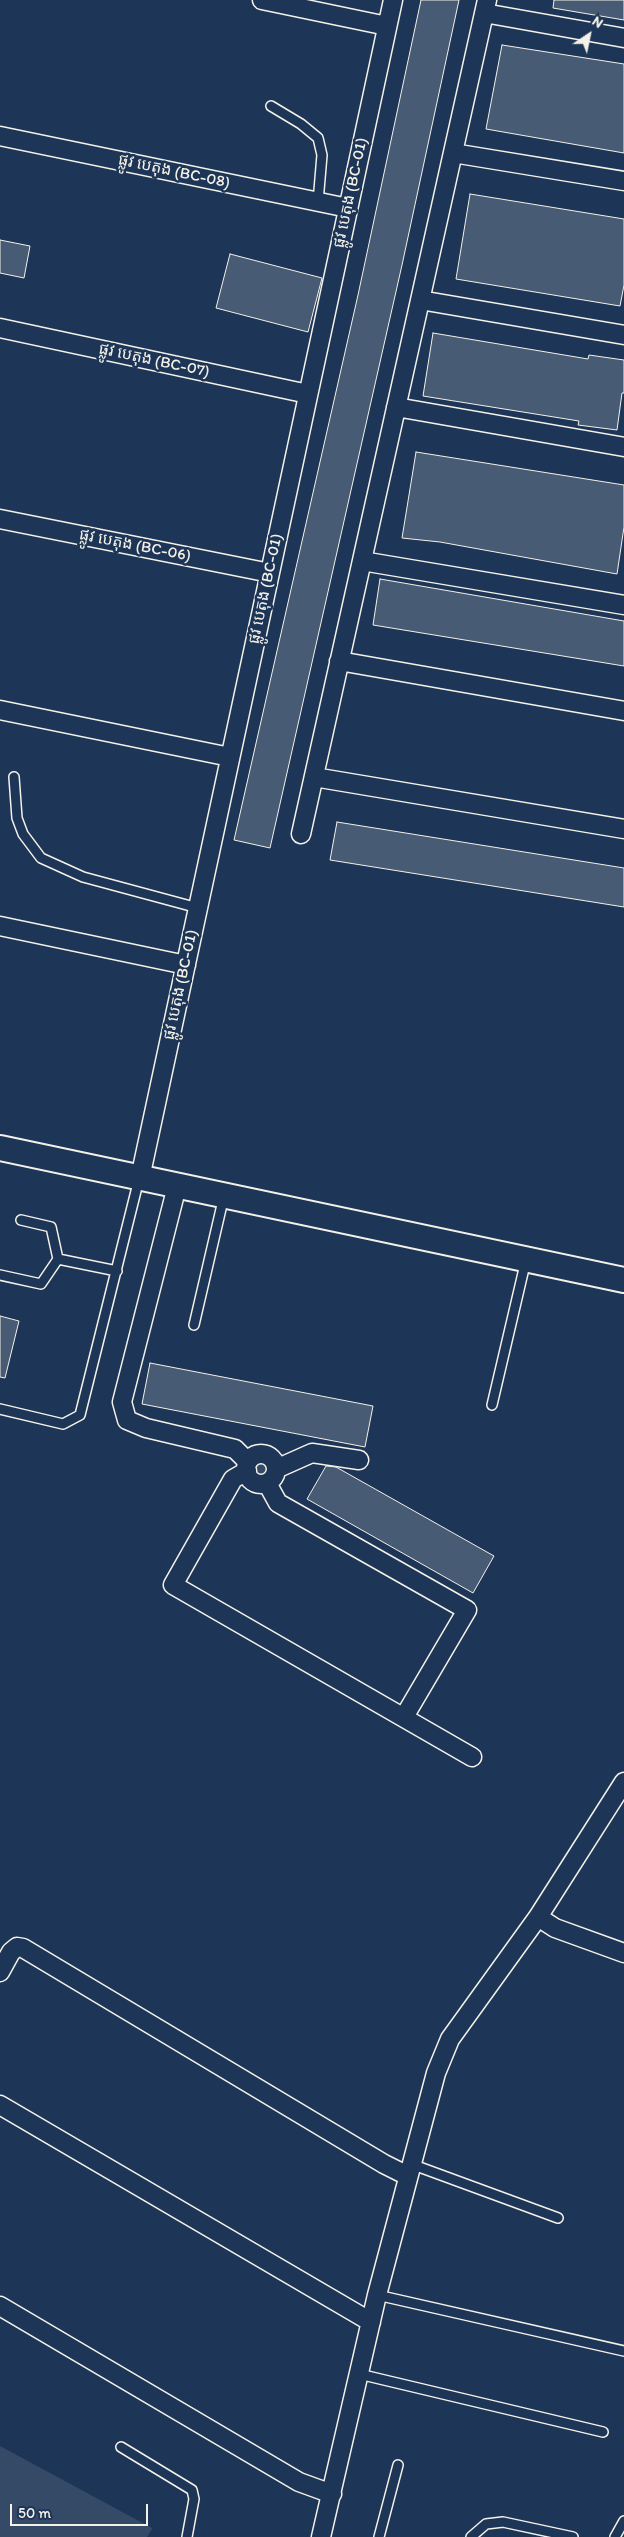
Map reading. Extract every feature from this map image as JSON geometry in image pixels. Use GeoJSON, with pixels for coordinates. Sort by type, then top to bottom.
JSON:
{"type":"FeatureCollection","features":[{"type":"Feature","properties":{"kind":"main road"},"geometry":{"type":"LineString","coordinates":[[0,1148],[624,1280]]}},
{"type":"Feature","properties":{"kind":"street"},"geometry":{"type":"LineString","coordinates":[[262,0],[387,26]]}},
{"type":"Feature","properties":{"kind":"street","name":"ផ្លូវ បេតុង (BC-01)"},"geometry":{"type":"LineString","coordinates":[[140,1178],[393,0]]}},
{"type":"Feature","properties":{"kind":"street"},"geometry":{"type":"LineString","coordinates":[[301,834],[486,6],[624,38]]}},
{"type":"Feature","properties":{"kind":"street","name":"ផ្លូវ បេតុង (BC-08)"},"geometry":{"type":"LineString","coordinates":[[0,136],[348,208]]}},
{"type":"Feature","properties":{"kind":"street"},"geometry":{"type":"LineString","coordinates":[[453,153],[624,181]]}},
{"type":"Feature","properties":{"kind":"street"},"geometry":{"type":"LineString","coordinates":[[420,300],[624,335]]}},
{"type":"Feature","properties":{"kind":"street","name":"ផ្លូវ បេតុង (BC-07)"},"geometry":{"type":"LineString","coordinates":[[0,328],[308,394]]}},
{"type":"Feature","properties":{"kind":"street"},"geometry":{"type":"LineString","coordinates":[[396,406],[624,446]]}},
{"type":"Feature","properties":{"kind":"street","name":"ផ្លូវ បេតុង (BC-06)"},"geometry":{"type":"LineString","coordinates":[[0,519],[270,573]]}},
{"type":"Feature","properties":{"kind":"street"},"geometry":{"type":"LineString","coordinates":[[362,560],[624,605]]}},
{"type":"Feature","properties":{"kind":"street"},"geometry":{"type":"LineString","coordinates":[[339,661],[624,711]]}},
{"type":"Feature","properties":{"kind":"street"},"geometry":{"type":"LineString","coordinates":[[0,710],[230,757]]}},
{"type":"Feature","properties":{"kind":"street"},"geometry":{"type":"LineString","coordinates":[[314,776],[624,829]]}},
{"type":"Feature","properties":{"kind":"street"},"geometry":{"type":"LineString","coordinates":[[0,926],[186,965]]}},
{"type":"Feature","properties":{"kind":"street"},"geometry":{"type":"LineString","coordinates":[[177,1186],[122,1402],[127,1420],[146,1428],[235,1449],[255,1482],[272,1476],[312,1453],[359,1460]]}},
{"type":"Feature","properties":{"kind":"street"},"geometry":{"type":"LineString","coordinates":[[404,1717],[467,1610],[278,1503],[272,1476],[273,1459],[265,1454],[255,1455],[247,1467],[233,1479],[173,1585],[472,1757]]}},
{"type":"Feature","properties":{"kind":"street"},"geometry":{"type":"LineString","coordinates":[[321,2537],[377,2295],[409,2170],[436,2074],[450,2039],[538,1917],[624,1782]]}},
{"type":"Feature","properties":{"kind":"street"},"geometry":{"type":"LineString","coordinates":[[538,1917],[555,1928],[624,1953]]}},
{"type":"Feature","properties":{"kind":"street"},"geometry":{"type":"LineString","coordinates":[[0,1972],[11,1952],[18,1947],[23,1948],[384,2164],[409,2170]]}},
{"type":"Feature","properties":{"kind":"street"},"geometry":{"type":"LineString","coordinates":[[0,2105],[371,2322]]}},
{"type":"Feature","properties":{"kind":"street"},"geometry":{"type":"LineString","coordinates":[[0,2306],[299,2482],[332,2494]]}},
{"type":"Feature","properties":{"kind":"lane"},"geometry":{"type":"LineString","coordinates":[[271,106],[301,124],[318,138],[322,155],[318,202]]}},
{"type":"Feature","properties":{"kind":"lane"},"geometry":{"type":"LineString","coordinates":[[14,777],[17,818],[23,834],[41,858],[83,877],[198,908]]}},
{"type":"Feature","properties":{"kind":"lane"},"geometry":{"type":"LineString","coordinates":[[0,1408],[63,1424],[80,1416],[140,1178]]}},
{"type":"Feature","properties":{"kind":"lane"},"geometry":{"type":"LineString","coordinates":[[194,1324],[224,1196]]}},
{"type":"Feature","properties":{"kind":"lane"},"geometry":{"type":"LineString","coordinates":[[0,1275],[41,1284],[58,1259],[51,1227],[21,1220]]}},
{"type":"Feature","properties":{"kind":"lane"},"geometry":{"type":"LineString","coordinates":[[58,1259],[117,1271]]}},
{"type":"Feature","properties":{"kind":"lane"},"geometry":{"type":"LineString","coordinates":[[492,1404],[526,1260]]}},
{"type":"Feature","properties":{"kind":"lane"},"geometry":{"type":"LineString","coordinates":[[409,2170],[558,2218]]}},
{"type":"Feature","properties":{"kind":"lane"},"geometry":{"type":"LineString","coordinates":[[377,2295],[624,2350]]}},
{"type":"Feature","properties":{"kind":"lane"},"geometry":{"type":"LineString","coordinates":[[359,2374],[603,2432]]}},
{"type":"Feature","properties":{"kind":"lane"},"geometry":{"type":"LineString","coordinates":[[121,2447],[192,2490],[194,2498],[187,2537]]}},
{"type":"Feature","properties":{"kind":"lane"},"geometry":{"type":"LineString","coordinates":[[379,2537],[398,2465]]}},
{"type":"Feature","properties":{"kind":"lane"},"geometry":{"type":"LineString","coordinates":[[615,2537],[624,2521]]}},
{"type":"Feature","properties":{"kind":"lane"},"geometry":{"type":"LineString","coordinates":[[471,2537],[486,2524],[503,2522],[573,2537]]}},
{"type":"Feature","properties":{"kind":"shaded area"},"geometry":{"type":"Polygon","coordinates":[[[262,1459],[269,1462],[272,1469],[269,1476],[262,1479],[255,1476],[252,1469],[255,1462],[262,1459]]]}},
{"type":"Feature","properties":{"kind":"shaded area"},"geometry":{"type":"Polygon","coordinates":[[[0,2446],[152,2529],[147,2537],[0,2537],[0,2446]]]}},
{"type":"Feature","properties":{"kind":"building"},"geometry":{"type":"Polygon","coordinates":[[[421,0],[459,0],[402,265],[270,848],[234,840],[358,295],[421,0]]]}},
{"type":"Feature","properties":{"kind":"building"},"geometry":{"type":"Polygon","coordinates":[[[554,0],[624,0],[624,20],[553,8],[554,0]]]}},
{"type":"Feature","properties":{"kind":"building"},"geometry":{"type":"Polygon","coordinates":[[[502,45],[624,64],[624,153],[486,129],[502,45]]]}},
{"type":"Feature","properties":{"kind":"building"},"geometry":{"type":"Polygon","coordinates":[[[470,194],[624,219],[624,285],[620,306],[456,279],[470,194]]]}},
{"type":"Feature","properties":{"kind":"building"},"geometry":{"type":"Polygon","coordinates":[[[0,240],[30,246],[24,278],[0,273],[0,240]]]}},
{"type":"Feature","properties":{"kind":"building"},"geometry":{"type":"Polygon","coordinates":[[[230,254],[322,278],[308,332],[216,308],[230,254]]]}},
{"type":"Feature","properties":{"kind":"building"},"geometry":{"type":"Polygon","coordinates":[[[433,333],[588,359],[589,355],[624,360],[624,393],[622,393],[617,430],[578,425],[579,421],[423,396],[433,333]]]}},
{"type":"Feature","properties":{"kind":"building"},"geometry":{"type":"Polygon","coordinates":[[[416,452],[624,485],[624,527],[617,574],[440,542],[402,538],[416,452]]]}},
{"type":"Feature","properties":{"kind":"building"},"geometry":{"type":"Polygon","coordinates":[[[380,579],[624,621],[624,666],[373,625],[380,579]]]}},
{"type":"Feature","properties":{"kind":"building"},"geometry":{"type":"Polygon","coordinates":[[[337,822],[624,868],[624,907],[330,860],[337,822]]]}},
{"type":"Feature","properties":{"kind":"building"},"geometry":{"type":"Polygon","coordinates":[[[0,1316],[19,1321],[5,1378],[0,1377],[0,1316]]]}},
{"type":"Feature","properties":{"kind":"building"},"geometry":{"type":"Polygon","coordinates":[[[150,1363],[373,1406],[365,1447],[142,1404],[150,1363]]]}},
{"type":"Feature","properties":{"kind":"building"},"geometry":{"type":"Polygon","coordinates":[[[326,1466],[336,1467],[494,1556],[473,1593],[307,1499],[326,1466]]]}}]}
